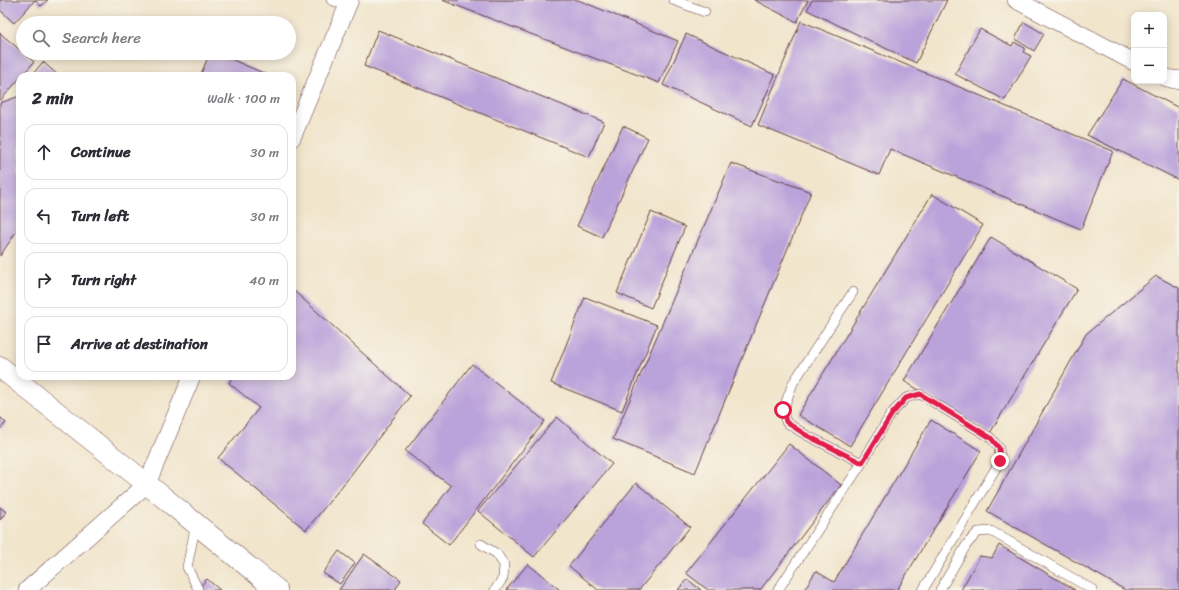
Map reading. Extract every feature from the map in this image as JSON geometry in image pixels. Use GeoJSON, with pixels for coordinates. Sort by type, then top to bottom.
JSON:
{"type":"FeatureCollection","features":[{"type":"Feature","properties":{"kind":"street"},"geometry":{"type":"LineString","coordinates":[[1016,0],[1131,60]]}},
{"type":"Feature","properties":{"kind":"street"},"geometry":{"type":"LineString","coordinates":[[296,128],[348,3]]}},
{"type":"Feature","properties":{"kind":"street"},"geometry":{"type":"LineString","coordinates":[[1167,78],[1175,80],[1179,79]]}},
{"type":"Feature","properties":{"kind":"street"},"geometry":{"type":"LineString","coordinates":[[0,367],[16,380]]}},
{"type":"Feature","properties":{"kind":"street"},"geometry":{"type":"LineString","coordinates":[[16,380],[277,590]]}},
{"type":"Feature","properties":{"kind":"street"},"geometry":{"type":"LineString","coordinates":[[27,590],[147,484],[190,380]]}},
{"type":"Feature","properties":{"kind":"lane"},"geometry":{"type":"LineString","coordinates":[[331,0],[348,3]]}},
{"type":"Feature","properties":{"kind":"lane"},"geometry":{"type":"LineString","coordinates":[[674,0],[705,12]]}},
{"type":"Feature","properties":{"kind":"lane"},"geometry":{"type":"LineString","coordinates":[[853,292],[793,383],[783,410],[786,422],[806,435],[862,463]]}},
{"type":"Feature","properties":{"kind":"lane"},"geometry":{"type":"LineString","coordinates":[[778,590],[862,463],[892,414],[906,398],[920,394],[991,438],[999,448],[1000,461],[923,590]]}},
{"type":"Feature","properties":{"kind":"lane"},"geometry":{"type":"LineString","coordinates":[[196,524],[187,567],[198,589]]}},
{"type":"Feature","properties":{"kind":"lane"},"geometry":{"type":"LineString","coordinates":[[940,590],[967,544],[978,532],[991,531],[1093,590]]}},
{"type":"Feature","properties":{"kind":"lane"},"geometry":{"type":"LineString","coordinates":[[481,544],[497,554],[504,565],[503,578],[495,590]]}},
{"type":"Feature","properties":{"kind":"building"},"geometry":{"type":"Polygon","coordinates":[[[0,0],[35,0],[20,16],[16,16],[16,21],[14,23],[0,10],[0,0]]]}},
{"type":"Feature","properties":{"kind":"building"},"geometry":{"type":"Polygon","coordinates":[[[35,0],[48,0],[41,6],[35,0]]]}},
{"type":"Feature","properties":{"kind":"building"},"geometry":{"type":"Polygon","coordinates":[[[442,0],[578,0],[678,41],[659,83],[442,0]]]}},
{"type":"Feature","properties":{"kind":"building"},"geometry":{"type":"Polygon","coordinates":[[[754,0],[808,0],[797,22],[754,0]]]}},
{"type":"Feature","properties":{"kind":"building"},"geometry":{"type":"Polygon","coordinates":[[[812,0],[947,0],[916,63],[807,10],[812,0]]]}},
{"type":"Feature","properties":{"kind":"building"},"geometry":{"type":"Polygon","coordinates":[[[801,21],[1113,151],[1081,229],[890,149],[879,175],[758,125],[801,21]]]}},
{"type":"Feature","properties":{"kind":"building"},"geometry":{"type":"Polygon","coordinates":[[[1024,22],[1044,34],[1034,51],[1015,39],[1024,22]]]}},
{"type":"Feature","properties":{"kind":"building"},"geometry":{"type":"Polygon","coordinates":[[[980,29],[1012,46],[1014,42],[1025,48],[1023,52],[1031,56],[1005,100],[955,74],[980,29]]]}},
{"type":"Feature","properties":{"kind":"building"},"geometry":{"type":"Polygon","coordinates":[[[378,30],[604,122],[589,157],[364,66],[378,30]]]}},
{"type":"Feature","properties":{"kind":"building"},"geometry":{"type":"Polygon","coordinates":[[[0,33],[16,47],[16,60],[32,60],[34,62],[25,72],[16,72],[16,83],[0,101],[0,33]]]}},
{"type":"Feature","properties":{"kind":"building"},"geometry":{"type":"Polygon","coordinates":[[[686,34],[775,75],[752,126],[663,85],[686,34]]]}},
{"type":"Feature","properties":{"kind":"building"},"geometry":{"type":"Polygon","coordinates":[[[207,60],[233,60],[261,72],[202,72],[207,60]]]}},
{"type":"Feature","properties":{"kind":"building"},"geometry":{"type":"Polygon","coordinates":[[[43,62],[54,72],[34,72],[43,62]]]}},
{"type":"Feature","properties":{"kind":"building"},"geometry":{"type":"Polygon","coordinates":[[[1123,79],[1179,108],[1179,180],[1087,135],[1123,79]]]}},
{"type":"Feature","properties":{"kind":"building"},"geometry":{"type":"Polygon","coordinates":[[[16,97],[16,232],[0,256],[0,103],[16,97]]]}},
{"type":"Feature","properties":{"kind":"building"},"geometry":{"type":"Polygon","coordinates":[[[623,126],[648,138],[602,237],[577,226],[623,126]]]}},
{"type":"Feature","properties":{"kind":"building"},"geometry":{"type":"Polygon","coordinates":[[[731,163],[811,192],[695,473],[613,439],[731,163]]]}},
{"type":"Feature","properties":{"kind":"building"},"geometry":{"type":"Polygon","coordinates":[[[932,194],[983,225],[850,446],[798,415],[932,194]]]}},
{"type":"Feature","properties":{"kind":"building"},"geometry":{"type":"Polygon","coordinates":[[[651,212],[685,227],[651,308],[617,293],[651,212]]]}},
{"type":"Feature","properties":{"kind":"building"},"geometry":{"type":"Polygon","coordinates":[[[991,237],[1077,289],[990,433],[904,381],[991,237]]]}},
{"type":"Feature","properties":{"kind":"building"},"geometry":{"type":"Polygon","coordinates":[[[1156,276],[1179,288],[1179,590],[1125,590],[987,511],[1086,334],[1156,276]]]}},
{"type":"Feature","properties":{"kind":"building"},"geometry":{"type":"Polygon","coordinates":[[[296,293],[410,396],[347,480],[306,530],[218,458],[259,408],[229,383],[231,380],[296,380],[296,293]]]}},
{"type":"Feature","properties":{"kind":"building"},"geometry":{"type":"Polygon","coordinates":[[[585,297],[657,325],[622,411],[551,383],[585,297]]]}},
{"type":"Feature","properties":{"kind":"building"},"geometry":{"type":"Polygon","coordinates":[[[472,364],[545,421],[449,545],[422,524],[451,486],[405,451],[472,364]]]}},
{"type":"Feature","properties":{"kind":"building"},"geometry":{"type":"Polygon","coordinates":[[[0,417],[6,423],[0,429],[0,417]]]}},
{"type":"Feature","properties":{"kind":"building"},"geometry":{"type":"Polygon","coordinates":[[[557,417],[612,464],[534,557],[478,511],[557,417]]]}},
{"type":"Feature","properties":{"kind":"building"},"geometry":{"type":"Polygon","coordinates":[[[931,420],[981,451],[897,590],[804,590],[816,571],[834,582],[931,420]]]}},
{"type":"Feature","properties":{"kind":"building"},"geometry":{"type":"Polygon","coordinates":[[[789,444],[841,485],[760,590],[708,590],[686,573],[789,444]]]}},
{"type":"Feature","properties":{"kind":"building"},"geometry":{"type":"Polygon","coordinates":[[[636,483],[690,527],[639,590],[598,590],[569,566],[636,483]]]}},
{"type":"Feature","properties":{"kind":"building"},"geometry":{"type":"Polygon","coordinates":[[[0,507],[6,512],[0,520],[0,507]]]}},
{"type":"Feature","properties":{"kind":"building"},"geometry":{"type":"Polygon","coordinates":[[[999,545],[1075,590],[961,590],[980,556],[992,558],[999,545]]]}},
{"type":"Feature","properties":{"kind":"building"},"geometry":{"type":"Polygon","coordinates":[[[339,551],[355,563],[340,584],[323,573],[339,551]]]}},
{"type":"Feature","properties":{"kind":"building"},"geometry":{"type":"Polygon","coordinates":[[[364,554],[401,580],[395,590],[339,590],[364,554]]]}},
{"type":"Feature","properties":{"kind":"building"},"geometry":{"type":"Polygon","coordinates":[[[528,564],[560,590],[506,590],[528,564]]]}},
{"type":"Feature","properties":{"kind":"building"},"geometry":{"type":"Polygon","coordinates":[[[207,579],[220,590],[197,590],[207,579]]]}},
{"type":"Feature","properties":{"kind":"building"},"geometry":{"type":"Polygon","coordinates":[[[687,579],[701,590],[678,590],[687,579]]]}},
{"type":"Feature","properties":{"kind":"route"},"geometry":{"type":"LineString","coordinates":[[783,410],[786,422],[806,435],[862,463],[892,414],[906,398],[920,394],[991,438],[999,448],[1000,461]]}}]}
